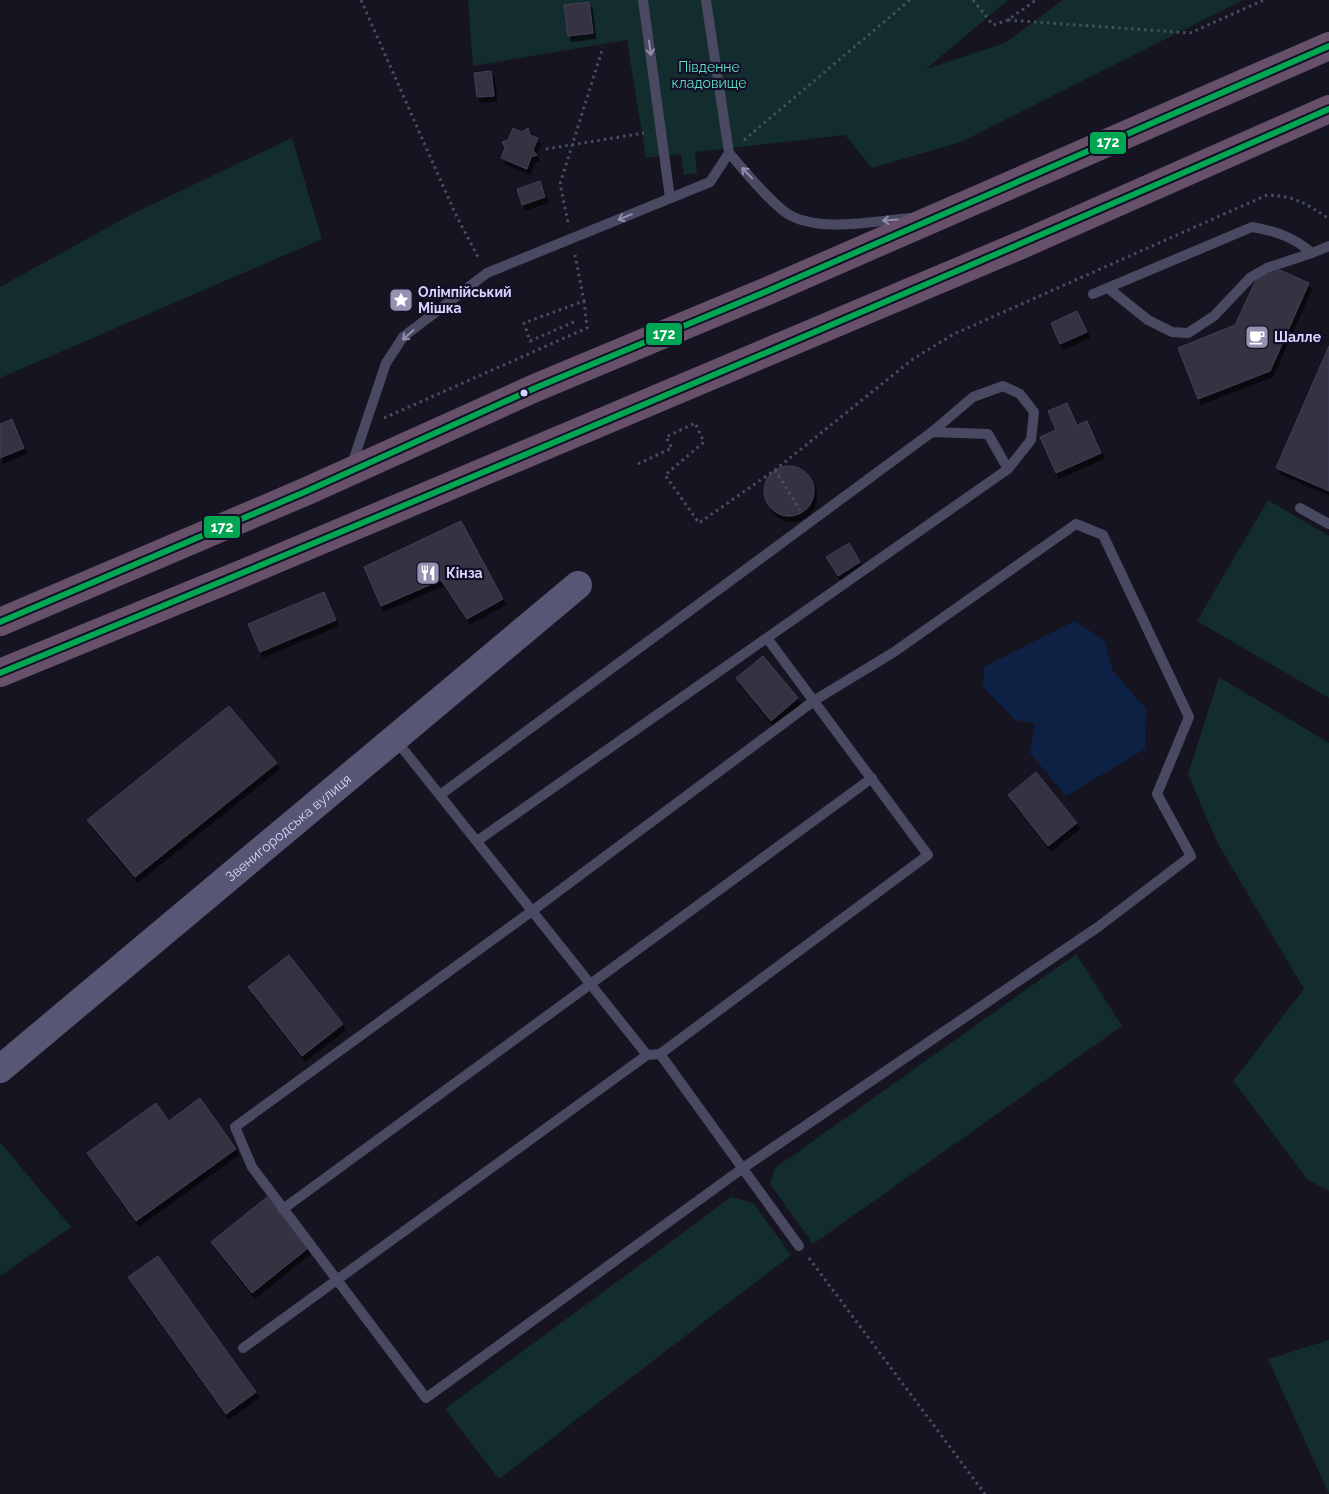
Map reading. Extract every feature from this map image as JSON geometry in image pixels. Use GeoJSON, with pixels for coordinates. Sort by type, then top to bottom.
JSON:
{"type":"FeatureCollection","features":[{"type":"Feature","properties":{"kind":"highway"},"geometry":{"type":"LineString","coordinates":[[0,622],[349,472],[535,388],[939,216],[1329,46]]}},
{"type":"Feature","properties":{"kind":"highway"},"geometry":{"type":"LineString","coordinates":[[0,673],[239,575],[1021,245],[1329,109]]}},
{"type":"Feature","properties":{"kind":"street","name":"Звенигородська вулиця"},"geometry":{"type":"LineString","coordinates":[[0,1069],[578,585]]}},
{"type":"Feature","properties":{"kind":"lane"},"geometry":{"type":"LineString","coordinates":[[643,0],[670,198]]}},
{"type":"Feature","properties":{"kind":"lane"},"geometry":{"type":"LineString","coordinates":[[706,0],[729,154],[785,212],[800,220],[820,224],[939,216]]}},
{"type":"Feature","properties":{"kind":"lane"},"geometry":{"type":"LineString","coordinates":[[349,472],[386,363],[403,337],[487,273],[710,182],[729,154]]}},
{"type":"Feature","properties":{"kind":"lane"},"geometry":{"type":"LineString","coordinates":[[1093,294],[1252,227],[1277,231],[1297,241],[1312,253]]}},
{"type":"Feature","properties":{"kind":"lane"},"geometry":{"type":"LineString","coordinates":[[1108,288],[1148,320],[1172,332],[1188,333],[1214,316],[1252,277],[1267,268],[1329,246]]}},
{"type":"Feature","properties":{"kind":"lane"},"geometry":{"type":"LineString","coordinates":[[440,795],[932,432],[973,396],[1003,386],[1020,394],[1034,412],[1031,440],[1008,469],[477,842]]}},
{"type":"Feature","properties":{"kind":"lane"},"geometry":{"type":"LineString","coordinates":[[932,432],[988,434],[1008,469]]}},
{"type":"Feature","properties":{"kind":"lane"},"geometry":{"type":"LineString","coordinates":[[1300,508],[1329,524]]}},
{"type":"Feature","properties":{"kind":"lane"},"geometry":{"type":"LineString","coordinates":[[1076,524],[1103,535],[1189,716],[1156,794],[1191,856],[1098,927],[743,1168],[426,1398],[252,1167],[235,1127],[532,911],[815,700],[894,652],[1076,524]]}},
{"type":"Feature","properties":{"kind":"lane"},"geometry":{"type":"LineString","coordinates":[[243,1348],[647,1055],[660,1054],[928,855],[815,700],[767,638]]}},
{"type":"Feature","properties":{"kind":"lane"},"geometry":{"type":"LineString","coordinates":[[394,739],[647,1055]]}},
{"type":"Feature","properties":{"kind":"lane"},"geometry":{"type":"LineString","coordinates":[[283,1209],[872,778]]}},
{"type":"Feature","properties":{"kind":"lane"},"geometry":{"type":"LineString","coordinates":[[660,1054],[799,1246]]}},
{"type":"Feature","properties":{"kind":"path"},"geometry":{"type":"LineString","coordinates":[[361,0],[455,213],[487,273]]}},
{"type":"Feature","properties":{"kind":"path"},"geometry":{"type":"LineString","coordinates":[[729,154],[910,0]]}},
{"type":"Feature","properties":{"kind":"path"},"geometry":{"type":"LineString","coordinates":[[973,0],[993,25],[1008,20],[1036,0]]}},
{"type":"Feature","properties":{"kind":"path"},"geometry":{"type":"LineString","coordinates":[[1008,20],[1190,33],[1264,0]]}},
{"type":"Feature","properties":{"kind":"path"},"geometry":{"type":"LineString","coordinates":[[363,428],[587,328],[584,301],[560,184],[603,47]]}},
{"type":"Feature","properties":{"kind":"path"},"geometry":{"type":"LineString","coordinates":[[546,149],[661,130]]}},
{"type":"Feature","properties":{"kind":"path"},"geometry":{"type":"LineString","coordinates":[[638,464],[672,448],[666,437],[695,423],[704,442],[665,475],[699,523],[775,470],[913,359],[954,334],[1024,301],[1267,195],[1286,196],[1304,202],[1329,219]]}},
{"type":"Feature","properties":{"kind":"path"},"geometry":{"type":"LineString","coordinates":[[574,322],[530,341],[524,323],[584,301]]}},
{"type":"Feature","properties":{"kind":"path"},"geometry":{"type":"LineString","coordinates":[[775,470],[808,523]]}},
{"type":"Feature","properties":{"kind":"path"},"geometry":{"type":"LineString","coordinates":[[799,1246],[985,1494]]}},
{"type":"Feature","properties":{"kind":"green space","name":"Південне кладовище"},"geometry":{"type":"Polygon","coordinates":[[[468,0],[1008,0],[926,69],[1005,43],[1063,0],[1243,0],[961,142],[872,168],[845,135],[695,152],[697,173],[684,175],[681,154],[646,158],[627,40],[473,66],[468,0]]]}},
{"type":"Feature","properties":{"kind":"green space"},"geometry":{"type":"Polygon","coordinates":[[[292,138],[322,239],[0,378],[0,287],[132,214],[292,138]]]}},
{"type":"Feature","properties":{"kind":"green space"},"geometry":{"type":"Polygon","coordinates":[[[1268,500],[1329,536],[1329,698],[1197,621],[1268,500]]]}},
{"type":"Feature","properties":{"kind":"green space"},"geometry":{"type":"Polygon","coordinates":[[[1219,677],[1329,743],[1329,1191],[1308,1180],[1233,1081],[1304,989],[1217,842],[1188,774],[1219,677]]]}},
{"type":"Feature","properties":{"kind":"green space"},"geometry":{"type":"Polygon","coordinates":[[[1076,954],[1122,1026],[813,1244],[770,1184],[775,1168],[1076,954]]]}},
{"type":"Feature","properties":{"kind":"green space"},"geometry":{"type":"Polygon","coordinates":[[[0,1142],[71,1227],[0,1276],[0,1142]]]}},
{"type":"Feature","properties":{"kind":"green space"},"geometry":{"type":"Polygon","coordinates":[[[731,1197],[753,1203],[791,1255],[499,1479],[445,1409],[731,1197]]]}},
{"type":"Feature","properties":{"kind":"green space"},"geometry":{"type":"Polygon","coordinates":[[[1329,1340],[1329,1494],[1268,1359],[1329,1340]]]}},
{"type":"Feature","properties":{"kind":"water"},"geometry":{"type":"Polygon","coordinates":[[[1075,621],[1104,640],[1113,671],[1146,709],[1145,749],[1066,796],[1030,753],[1035,723],[1015,720],[983,687],[984,667],[1075,621]]]}},
{"type":"Feature","properties":{"kind":"building"},"geometry":{"type":"Polygon","coordinates":[[[589,2],[593,33],[568,36],[564,5],[589,2]]]}},
{"type":"Feature","properties":{"kind":"building"},"geometry":{"type":"Polygon","coordinates":[[[491,71],[494,96],[477,97],[474,73],[491,71]]]}},
{"type":"Feature","properties":{"kind":"building"},"geometry":{"type":"Polygon","coordinates":[[[513,128],[522,132],[528,128],[530,135],[538,138],[533,150],[537,155],[531,157],[527,169],[501,158],[505,148],[502,142],[508,140],[513,128]]]}},
{"type":"Feature","properties":{"kind":"building"},"geometry":{"type":"Polygon","coordinates":[[[540,181],[545,197],[522,205],[517,189],[540,181]]]}},
{"type":"Feature","properties":{"kind":"building"},"geometry":{"type":"Polygon","coordinates":[[[1280,270],[1309,283],[1270,371],[1198,399],[1178,348],[1235,325],[1257,278],[1280,270]]]}},
{"type":"Feature","properties":{"kind":"building"},"geometry":{"type":"Polygon","coordinates":[[[1077,311],[1087,332],[1060,344],[1051,323],[1077,311]]]}},
{"type":"Feature","properties":{"kind":"building"},"geometry":{"type":"Polygon","coordinates":[[[1329,346],[1329,491],[1276,468],[1329,346]]]}},
{"type":"Feature","properties":{"kind":"building"},"geometry":{"type":"Polygon","coordinates":[[[1067,403],[1077,425],[1087,421],[1101,453],[1056,473],[1040,437],[1056,430],[1048,411],[1067,403]]]}},
{"type":"Feature","properties":{"kind":"building"},"geometry":{"type":"Polygon","coordinates":[[[12,419],[24,448],[0,458],[0,424],[12,419]]]}},
{"type":"Feature","properties":{"kind":"building"},"geometry":{"type":"Polygon","coordinates":[[[784,466],[794,466],[807,473],[814,486],[814,496],[807,509],[794,516],[784,516],[775,512],[768,505],[764,496],[764,486],[768,477],[775,470],[784,466]]]}},
{"type":"Feature","properties":{"kind":"building","name":"Кінза"},"geometry":{"type":"Polygon","coordinates":[[[461,521],[503,599],[467,619],[441,580],[381,606],[364,567],[461,521]]]}},
{"type":"Feature","properties":{"kind":"building"},"geometry":{"type":"Polygon","coordinates":[[[849,543],[860,562],[838,576],[826,557],[849,543]]]}},
{"type":"Feature","properties":{"kind":"building"},"geometry":{"type":"Polygon","coordinates":[[[324,592],[336,620],[260,652],[248,624],[324,592]]]}},
{"type":"Feature","properties":{"kind":"building"},"geometry":{"type":"Polygon","coordinates":[[[763,656],[798,698],[771,721],[736,678],[763,656]]]}},
{"type":"Feature","properties":{"kind":"building"},"geometry":{"type":"Polygon","coordinates":[[[229,706],[277,763],[135,877],[87,820],[229,706]]]}},
{"type":"Feature","properties":{"kind":"building"},"geometry":{"type":"Polygon","coordinates":[[[1036,772],[1077,823],[1048,846],[1008,795],[1036,772]]]}},
{"type":"Feature","properties":{"kind":"building"},"geometry":{"type":"Polygon","coordinates":[[[289,955],[343,1024],[302,1056],[248,987],[289,955]]]}},
{"type":"Feature","properties":{"kind":"building"},"geometry":{"type":"Polygon","coordinates":[[[200,1098],[236,1149],[136,1221],[87,1153],[156,1103],[169,1121],[200,1098]]]}},
{"type":"Feature","properties":{"kind":"building"},"geometry":{"type":"Polygon","coordinates":[[[267,1197],[308,1248],[252,1293],[211,1242],[267,1197]]]}},
{"type":"Feature","properties":{"kind":"building"},"geometry":{"type":"Polygon","coordinates":[[[158,1256],[256,1392],[226,1414],[128,1277],[158,1256]]]}},
{"type":"Feature","properties":{"kind":"transit line","name":"172"},"geometry":{"type":"LineString","coordinates":[[0,622],[307,491],[535,388],[765,292],[1329,46]]}},
{"type":"Feature","properties":{"kind":"transit line","name":"172"},"geometry":{"type":"LineString","coordinates":[[0,673],[666,395],[1329,109]]}},
{"type":"Feature","properties":{"kind":"place","name":"Олімпійський Мішка"},"geometry":{"type":"Point","coordinates":[401,300]}},
{"type":"Feature","properties":{"kind":"place","name":"Шалле"},"geometry":{"type":"Point","coordinates":[1257,337]}},
{"type":"Feature","properties":{"kind":"place","name":"Кінза"},"geometry":{"type":"Point","coordinates":[428,573]}}]}
